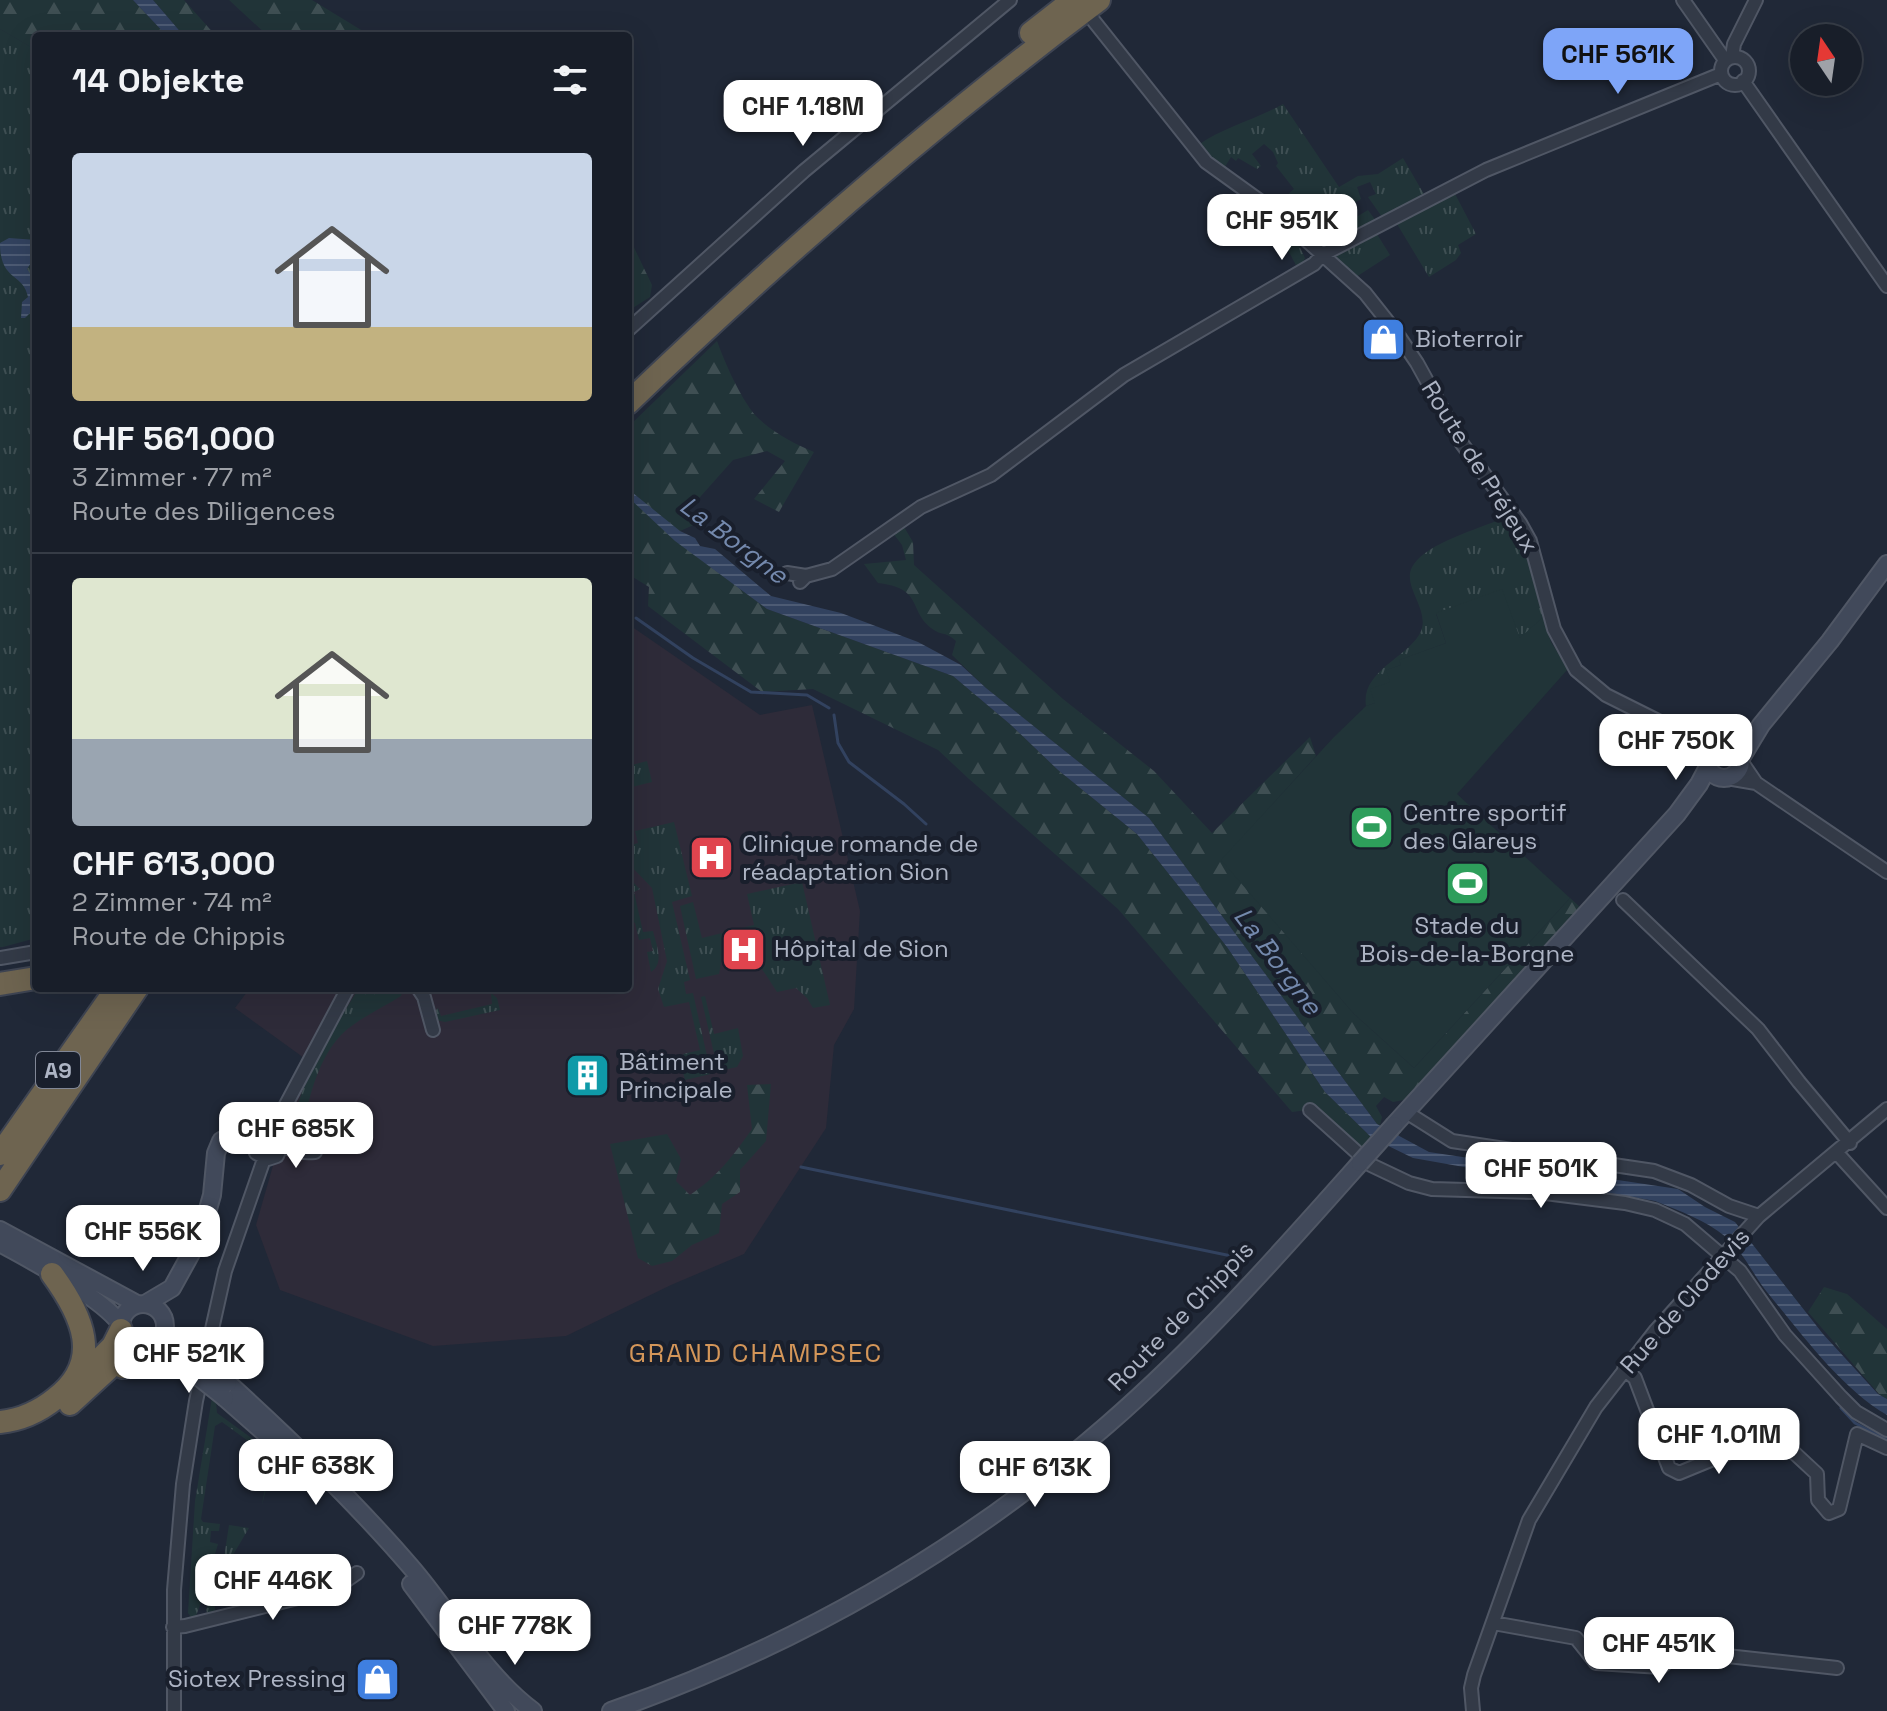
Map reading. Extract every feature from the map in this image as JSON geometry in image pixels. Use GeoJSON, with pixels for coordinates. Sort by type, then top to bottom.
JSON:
{"type":"FeatureCollection","features":[{"type":"Feature","properties":{"kind":"highway"},"geometry":{"type":"LineString","coordinates":[[632,395],[642,375],[763,256],[863,169],[1073,0]]}},
{"type":"Feature","properties":{"kind":"highway"},"geometry":{"type":"LineString","coordinates":[[642,375],[975,96],[1096,10]]}},
{"type":"Feature","properties":{"kind":"highway"},"geometry":{"type":"LineString","coordinates":[[0,984],[32,979]]}},
{"type":"Feature","properties":{"kind":"highway","name":"A9"},"geometry":{"type":"LineString","coordinates":[[0,1127],[96,992]]}},
{"type":"Feature","properties":{"kind":"highway","name":"A9"},"geometry":{"type":"LineString","coordinates":[[0,1154],[114,992]]}},
{"type":"Feature","properties":{"kind":"highway"},"geometry":{"type":"LineString","coordinates":[[0,1190],[134,992]]}},
{"type":"Feature","properties":{"kind":"highway"},"geometry":{"type":"LineString","coordinates":[[52,1274],[75,1308],[84,1334],[80,1387]]}},
{"type":"Feature","properties":{"kind":"highway"},"geometry":{"type":"LineString","coordinates":[[0,1435],[48,1418],[80,1387],[111,1348],[120,1327]]}},
{"type":"Feature","properties":{"kind":"highway"},"geometry":{"type":"LineString","coordinates":[[80,1387],[118,1360],[145,1348]]}},
{"type":"Feature","properties":{"kind":"highway"},"geometry":{"type":"LineString","coordinates":[[0,1422],[34,1412],[141,1360],[180,1359]]}},
{"type":"Feature","properties":{"kind":"street"},"geometry":{"type":"LineString","coordinates":[[632,326],[773,197],[1010,0]]}},
{"type":"Feature","properties":{"kind":"street"},"geometry":{"type":"LineString","coordinates":[[1683,0],[1729,59]]}},
{"type":"Feature","properties":{"kind":"street"},"geometry":{"type":"LineString","coordinates":[[1729,59],[1741,58],[1748,65],[1748,74],[1743,81],[1730,84],[1721,74],[1721,67],[1729,59],[1756,0]]}},
{"type":"Feature","properties":{"kind":"street","name":"Route de Préjeux"},"geometry":{"type":"LineString","coordinates":[[1096,10],[1206,162],[1274,211],[1365,293],[1396,332],[1417,363],[1460,441],[1520,523],[1537,557],[1554,629],[1576,670],[1606,695],[1701,742],[1724,744]]}},
{"type":"Feature","properties":{"kind":"street"},"geometry":{"type":"LineString","coordinates":[[787,573],[803,579],[832,569],[921,507],[991,475],[1124,375],[1314,264],[1322,255],[1486,170],[1721,74]]}},
{"type":"Feature","properties":{"kind":"street"},"geometry":{"type":"LineString","coordinates":[[1743,81],[1887,286]]}},
{"type":"Feature","properties":{"kind":"street","name":"Route de Chippis"},"geometry":{"type":"LineString","coordinates":[[1677,814],[1699,784],[1708,765],[1710,751],[1747,732],[1777,704],[1830,641],[1887,564]]}},
{"type":"Feature","properties":{"kind":"street","name":"Route de Chippis"},"geometry":{"type":"LineString","coordinates":[[611,1711],[712,1673],[810,1627],[919,1565],[1017,1498],[1099,1431],[1158,1378],[1224,1311],[1677,814],[1699,794],[1738,772],[1741,760],[1777,704]]}},
{"type":"Feature","properties":{"kind":"street","name":"Route de Préjeux"},"geometry":{"type":"LineString","coordinates":[[1686,735],[1708,765]]}},
{"type":"Feature","properties":{"kind":"street"},"geometry":{"type":"LineString","coordinates":[[1724,744],[1734,747],[1756,783],[1887,872]]}},
{"type":"Feature","properties":{"kind":"street"},"geometry":{"type":"LineString","coordinates":[[1708,765],[1712,774],[1756,783]]}},
{"type":"Feature","properties":{"kind":"street"},"geometry":{"type":"LineString","coordinates":[[1623,900],[1758,1029],[1850,1143]]}},
{"type":"Feature","properties":{"kind":"street"},"geometry":{"type":"LineString","coordinates":[[0,958],[32,953]]}},
{"type":"Feature","properties":{"kind":"street"},"geometry":{"type":"LineString","coordinates":[[272,1131],[346,992]]}},
{"type":"Feature","properties":{"kind":"street"},"geometry":{"type":"LineString","coordinates":[[421,992],[433,1030]]}},
{"type":"Feature","properties":{"kind":"street","name":"Rue de Clodevis"},"geometry":{"type":"LineString","coordinates":[[1473,1711],[1471,1688],[1474,1675],[1529,1520],[1579,1432],[1656,1330],[1759,1216],[1887,1109]]}},
{"type":"Feature","properties":{"kind":"street"},"geometry":{"type":"LineString","coordinates":[[1310,1110],[1371,1165],[1409,1183],[1432,1189],[1537,1192],[1655,1210],[1685,1224],[1724,1254],[1740,1271],[1785,1335],[1841,1397],[1856,1412],[1887,1430]]}},
{"type":"Feature","properties":{"kind":"street"},"geometry":{"type":"LineString","coordinates":[[1406,1112],[1452,1141],[1654,1171],[1691,1185],[1729,1206],[1759,1216]]}},
{"type":"Feature","properties":{"kind":"street"},"geometry":{"type":"LineString","coordinates":[[263,1131],[272,1131],[280,1136],[282,1144],[277,1156],[264,1159],[256,1153],[254,1140],[263,1131]]}},
{"type":"Feature","properties":{"kind":"street"},"geometry":{"type":"LineString","coordinates":[[145,1348],[160,1340],[172,1288],[200,1237],[209,1209],[219,1144],[231,1135],[254,1140]]}},
{"type":"Feature","properties":{"kind":"street"},"geometry":{"type":"LineString","coordinates":[[282,1144],[304,1153],[315,1152]]}},
{"type":"Feature","properties":{"kind":"street"},"geometry":{"type":"LineString","coordinates":[[1837,1153],[1887,1208]]}},
{"type":"Feature","properties":{"kind":"street"},"geometry":{"type":"LineString","coordinates":[[174,1711],[176,1550],[196,1401],[225,1271],[264,1159]]}},
{"type":"Feature","properties":{"kind":"street"},"geometry":{"type":"LineString","coordinates":[[1,1235],[52,1274],[110,1312],[129,1343],[180,1359],[269,1420],[368,1518],[423,1581],[508,1690],[533,1711]]}},
{"type":"Feature","properties":{"kind":"street"},"geometry":{"type":"LineString","coordinates":[[1,1235],[106,1288],[158,1309],[180,1359],[226,1391],[346,1509],[404,1575],[506,1711]]}},
{"type":"Feature","properties":{"kind":"street"},"geometry":{"type":"LineString","coordinates":[[106,1288],[140,1294],[152,1292],[184,1270]]}},
{"type":"Feature","properties":{"kind":"street"},"geometry":{"type":"LineString","coordinates":[[120,1327],[127,1310],[172,1288]]}},
{"type":"Feature","properties":{"kind":"street"},"geometry":{"type":"LineString","coordinates":[[1624,1369],[1635,1378],[1669,1468],[1679,1473],[1774,1434],[1817,1474],[1818,1500],[1829,1513],[1839,1509],[1857,1434],[1887,1448]]}},
{"type":"Feature","properties":{"kind":"street"},"geometry":{"type":"LineString","coordinates":[[173,1627],[334,1589],[357,1573]]}},
{"type":"Feature","properties":{"kind":"street"},"geometry":{"type":"LineString","coordinates":[[1493,1623],[1576,1638],[1596,1663],[1661,1667],[1681,1651],[1837,1668]]}},
{"type":"Feature","properties":{"kind":"street"},"geometry":{"type":"LineString","coordinates":[[476,1672],[492,1711]]}},
{"type":"Feature","properties":{"kind":"shaded area","name":"Hôpital de Sion"},"geometry":{"type":"Polygon","coordinates":[[[632,627],[760,715],[812,705],[860,911],[854,1009],[834,1045],[826,1128],[744,1254],[566,1336],[433,1346],[280,1290],[256,1225],[284,1127],[311,1063],[235,1008],[247,992],[632,992],[632,627]]]}},
{"type":"Feature","properties":{"kind":"green space"},"geometry":{"type":"Polygon","coordinates":[[[0,0],[133,0],[163,32],[32,32],[32,48],[0,29],[0,0]]]}},
{"type":"Feature","properties":{"kind":"green space"},"geometry":{"type":"Polygon","coordinates":[[[153,0],[184,0],[212,32],[181,32],[153,0]]]}},
{"type":"Feature","properties":{"kind":"green space"},"geometry":{"type":"Polygon","coordinates":[[[229,0],[312,0],[364,32],[264,32],[229,0]]]}},
{"type":"Feature","properties":{"kind":"green space"},"geometry":{"type":"Polygon","coordinates":[[[0,29],[32,48],[32,939],[0,947],[0,29]]]}},
{"type":"Feature","properties":{"kind":"green space"},"geometry":{"type":"Polygon","coordinates":[[[1283,104],[1339,187],[1358,176],[1378,174],[1403,158],[1425,196],[1382,217],[1368,197],[1376,194],[1370,182],[1357,187],[1361,199],[1348,206],[1353,219],[1368,210],[1376,221],[1323,247],[1313,239],[1323,234],[1327,240],[1345,231],[1336,212],[1303,230],[1280,210],[1289,201],[1285,197],[1294,189],[1276,166],[1278,163],[1273,152],[1264,144],[1252,154],[1261,166],[1257,169],[1231,157],[1223,170],[1198,145],[1283,104]]]}},
{"type":"Feature","properties":{"kind":"green space"},"geometry":{"type":"Polygon","coordinates":[[[1453,190],[1476,234],[1458,245],[1461,253],[1456,260],[1429,277],[1394,219],[1453,190]]]}},
{"type":"Feature","properties":{"kind":"green space"},"geometry":{"type":"Polygon","coordinates":[[[1247,197],[1296,239],[1305,258],[1299,271],[1288,250],[1247,197]]]}},
{"type":"Feature","properties":{"kind":"green space"},"geometry":{"type":"Polygon","coordinates":[[[1375,231],[1390,255],[1356,277],[1336,256],[1340,249],[1375,231]]]}},
{"type":"Feature","properties":{"kind":"green space"},"geometry":{"type":"Polygon","coordinates":[[[632,243],[652,285],[650,297],[632,308],[632,243]]]}},
{"type":"Feature","properties":{"kind":"green space"},"geometry":{"type":"Polygon","coordinates":[[[717,341],[738,389],[755,415],[783,436],[814,452],[779,512],[754,499],[785,461],[767,451],[733,460],[685,514],[696,524],[680,531],[676,541],[767,609],[953,676],[1011,725],[1058,770],[1137,834],[1227,947],[1325,1092],[1372,1138],[1358,1150],[1315,1109],[1292,1112],[1118,909],[938,750],[813,689],[762,692],[648,606],[649,587],[632,576],[632,423],[717,341]]]}},
{"type":"Feature","properties":{"kind":"green space"},"geometry":{"type":"Polygon","coordinates":[[[1501,519],[1510,519],[1524,541],[1537,578],[1543,617],[1521,638],[1436,614],[1446,643],[1400,660],[1401,665],[1387,670],[1391,682],[1375,703],[1366,706],[1370,684],[1419,635],[1422,617],[1410,581],[1414,564],[1442,543],[1501,519]]]}},
{"type":"Feature","properties":{"kind":"green space"},"geometry":{"type":"Polygon","coordinates":[[[901,522],[913,542],[914,565],[1063,699],[1154,771],[1212,833],[1310,737],[1316,756],[1222,860],[1354,1014],[1414,1068],[1570,898],[1580,907],[1409,1099],[1393,1102],[1384,1097],[1376,1106],[1382,1117],[1380,1125],[1377,1124],[1149,818],[986,688],[952,655],[956,641],[926,623],[909,595],[893,586],[878,583],[864,564],[906,560],[902,545],[890,529],[901,522]]]}},
{"type":"Feature","properties":{"kind":"green space","name":"Centre sportif des Glareys"},"geometry":{"type":"Polygon","coordinates":[[[1502,589],[1520,638],[1543,617],[1551,642],[1568,669],[1457,794],[1570,898],[1414,1068],[1354,1014],[1221,860],[1333,738],[1366,706],[1375,703],[1370,689],[1390,682],[1386,670],[1401,665],[1399,660],[1446,643],[1436,613],[1502,589]]]}},
{"type":"Feature","properties":{"kind":"green space"},"geometry":{"type":"Polygon","coordinates":[[[647,761],[652,782],[632,787],[632,765],[647,761]]]}},
{"type":"Feature","properties":{"kind":"green space"},"geometry":{"type":"Polygon","coordinates":[[[674,822],[692,896],[672,902],[690,980],[684,982],[686,994],[693,993],[711,1074],[685,1080],[680,1061],[685,1058],[683,1054],[700,1050],[689,1002],[664,1007],[658,989],[667,961],[652,888],[632,867],[632,845],[638,843],[635,831],[674,822]]]}},
{"type":"Feature","properties":{"kind":"green space"},"geometry":{"type":"Polygon","coordinates":[[[632,881],[640,889],[634,892],[643,932],[653,931],[657,947],[658,964],[651,972],[647,952],[653,951],[650,938],[639,940],[632,921],[632,881]]]}},
{"type":"Feature","properties":{"kind":"green space"},"geometry":{"type":"Polygon","coordinates":[[[802,882],[830,1005],[813,1008],[796,988],[777,992],[755,961],[741,952],[723,953],[719,974],[696,979],[680,906],[693,902],[702,938],[754,925],[747,894],[802,882]]]}},
{"type":"Feature","properties":{"kind":"green space"},"geometry":{"type":"Polygon","coordinates":[[[356,992],[402,992],[401,996],[353,1025],[332,1047],[317,1075],[301,1135],[289,1130],[312,1063],[356,992]]]}},
{"type":"Feature","properties":{"kind":"green space"},"geometry":{"type":"Polygon","coordinates":[[[491,993],[497,998],[500,1010],[445,1022],[436,1020],[434,1012],[438,1008],[441,1016],[492,1004],[491,993]]]}},
{"type":"Feature","properties":{"kind":"green space"},"geometry":{"type":"Polygon","coordinates":[[[705,996],[714,1034],[738,1028],[743,1056],[737,1067],[718,1071],[701,997],[705,996]]]}},
{"type":"Feature","properties":{"kind":"green space"},"geometry":{"type":"Polygon","coordinates":[[[771,1084],[766,1141],[740,1170],[740,1192],[722,1204],[719,1233],[692,1245],[672,1261],[652,1266],[638,1258],[610,1144],[667,1134],[681,1159],[676,1181],[690,1195],[724,1165],[752,1129],[747,1085],[771,1084]]]}},
{"type":"Feature","properties":{"kind":"green space"},"geometry":{"type":"Polygon","coordinates":[[[1824,1287],[1847,1294],[1887,1329],[1887,1399],[1879,1394],[1808,1312],[1824,1287]]]}},
{"type":"Feature","properties":{"kind":"green space"},"geometry":{"type":"Polygon","coordinates":[[[212,1398],[216,1402],[217,1413],[275,1455],[262,1505],[270,1457],[222,1422],[215,1426],[201,1519],[220,1524],[219,1531],[211,1531],[210,1542],[218,1544],[207,1572],[206,1589],[196,1616],[191,1617],[188,1613],[195,1501],[212,1398]]]}},
{"type":"Feature","properties":{"kind":"green space"},"geometry":{"type":"Polygon","coordinates":[[[229,1525],[249,1528],[227,1565],[227,1584],[215,1601],[215,1611],[207,1613],[206,1609],[225,1578],[223,1564],[229,1525]]]}},
{"type":"Feature","properties":{"kind":"water"},"geometry":{"type":"Polygon","coordinates":[[[133,0],[153,0],[181,32],[163,32],[133,0]]]}},
{"type":"Feature","properties":{"kind":"water"},"geometry":{"type":"Polygon","coordinates":[[[9,238],[32,240],[32,264],[27,269],[32,278],[32,310],[25,318],[21,318],[22,302],[28,297],[22,284],[4,264],[0,243],[9,238]]]}},
{"type":"Feature","properties":{"kind":"water"},"geometry":{"type":"Polygon","coordinates":[[[632,492],[680,531],[695,538],[700,546],[715,549],[771,596],[841,613],[918,642],[961,665],[1149,818],[1377,1124],[1429,1152],[1678,1189],[1735,1222],[1823,1334],[1878,1394],[1887,1399],[1887,1415],[1839,1377],[1765,1290],[1732,1243],[1701,1221],[1655,1201],[1413,1158],[1372,1138],[1325,1092],[1227,947],[1137,834],[1058,770],[1011,725],[953,676],[767,609],[675,541],[632,501],[632,492]]]}},
{"type":"Feature","properties":{"kind":"waterway"},"geometry":{"type":"LineString","coordinates":[[636,618],[693,658],[751,692],[807,695],[829,708]]}},
{"type":"Feature","properties":{"kind":"waterway"},"geometry":{"type":"LineString","coordinates":[[834,715],[838,743],[849,762],[926,824]]}},
{"type":"Feature","properties":{"kind":"waterway"},"geometry":{"type":"LineString","coordinates":[[801,1167],[1246,1259]]}},
{"type":"Feature","properties":{"kind":"waterway"},"geometry":{"type":"LineString","coordinates":[[1841,1408],[1855,1423],[1887,1440]]}},
{"type":"Feature","properties":{"kind":"place","name":"Bioterroir"},"geometry":{"type":"Point","coordinates":[1384,339]}},
{"type":"Feature","properties":{"kind":"place","name":"Centre sportif des Glareys"},"geometry":{"type":"Point","coordinates":[1372,827]}},
{"type":"Feature","properties":{"kind":"place","name":"Clinique romande de réadaptation Sion"},"geometry":{"type":"Point","coordinates":[711,858]}},
{"type":"Feature","properties":{"kind":"place","name":"Stade du Bois-de-la-Borgne"},"geometry":{"type":"Point","coordinates":[1467,884]}},
{"type":"Feature","properties":{"kind":"place","name":"Hôpital de Sion"},"geometry":{"type":"Point","coordinates":[743,949]}},
{"type":"Feature","properties":{"kind":"place","name":"Bâtiment Principale"},"geometry":{"type":"Point","coordinates":[588,1076]}},
{"type":"Feature","properties":{"kind":"place","name":"Siotex Pressing"},"geometry":{"type":"Point","coordinates":[377,1679]}},
{"type":"Feature","properties":{"kind":"district","name":"GRAND CHAMPSEC"},"geometry":{"type":"Point","coordinates":[756,1353]}},
{"type":"Feature","properties":{"kind":"water label","name":"La Borgne"},"geometry":{"type":"Point","coordinates":[734,540]}},
{"type":"Feature","properties":{"kind":"water label","name":"La Borgne"},"geometry":{"type":"Point","coordinates":[1278,961]}}]}
